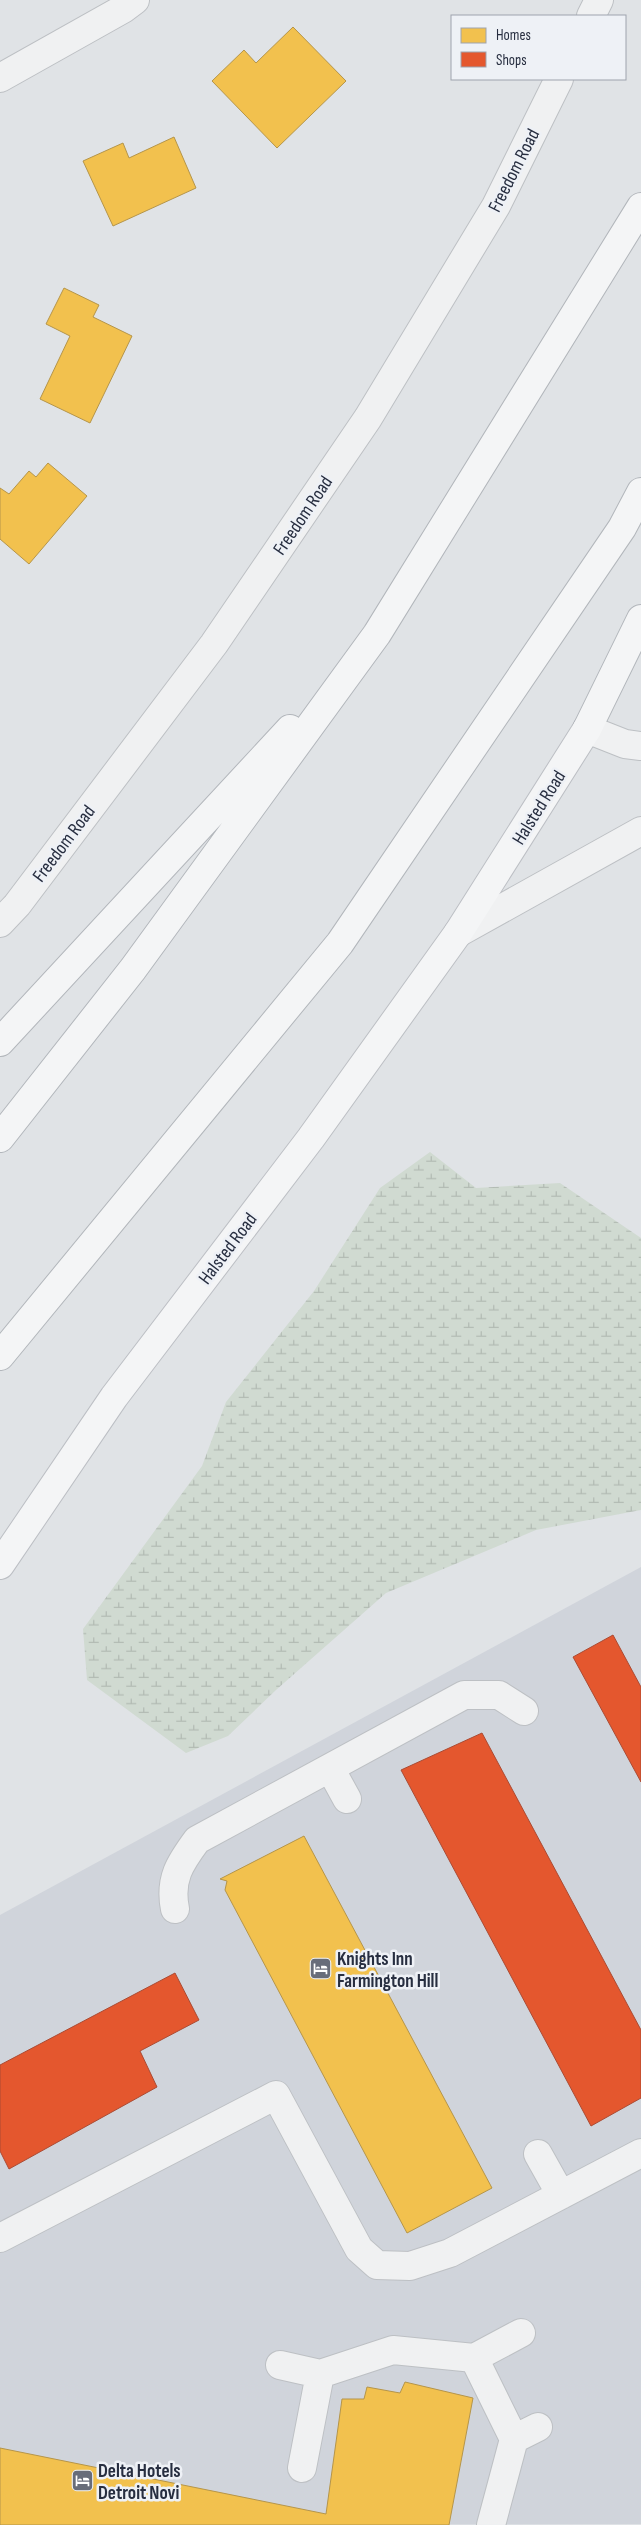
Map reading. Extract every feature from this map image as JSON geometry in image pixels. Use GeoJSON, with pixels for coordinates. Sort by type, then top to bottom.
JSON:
{"type":"FeatureCollection","features":[{"type":"Feature","properties":{"kind":"main road"},"geometry":{"type":"LineString","coordinates":[[0,1138],[133,969],[377,634],[641,206]]}},
{"type":"Feature","properties":{"kind":"main road"},"geometry":{"type":"LineString","coordinates":[[0,1356],[340,943],[622,528],[641,492]]}},
{"type":"Feature","properties":{"kind":"main road","name":"Halsted Road"},"geometry":{"type":"LineString","coordinates":[[0,1565],[114,1397],[310,1138],[458,933],[587,729],[641,619]]}},
{"type":"Feature","properties":{"kind":"main road"},"geometry":{"type":"LineString","coordinates":[[0,1042],[377,634]]}},
{"type":"Feature","properties":{"kind":"street"},"geometry":{"type":"LineString","coordinates":[[0,78],[123,9],[135,0]]}},
{"type":"Feature","properties":{"kind":"street"},"geometry":{"type":"LineString","coordinates":[[591,15],[599,0]]}},
{"type":"Feature","properties":{"kind":"street","name":"Freedom Road"},"geometry":{"type":"LineString","coordinates":[[0,923],[17,904],[214,644],[368,418],[496,206],[559,80]]}},
{"type":"Feature","properties":{"kind":"street"},"geometry":{"type":"LineString","coordinates":[[587,729],[625,744],[641,746]]}},
{"type":"Feature","properties":{"kind":"street","name":"Halsted Road"},"geometry":{"type":"LineString","coordinates":[[458,933],[641,831]]}},
{"type":"Feature","properties":{"kind":"street"},"geometry":{"type":"LineString","coordinates":[[175,1909],[172,1895],[178,1865],[197,1840],[464,1695],[499,1695],[524,1711]]}},
{"type":"Feature","properties":{"kind":"street"},"geometry":{"type":"LineString","coordinates":[[330,1768],[347,1799]]}},
{"type":"Feature","properties":{"kind":"street"},"geometry":{"type":"LineString","coordinates":[[0,2238],[276,2094],[359,2250],[377,2265],[410,2266],[450,2253],[641,2153]]}},
{"type":"Feature","properties":{"kind":"street"},"geometry":{"type":"LineString","coordinates":[[538,2154],[561,2195]]}},
{"type":"Feature","properties":{"kind":"street"},"geometry":{"type":"LineString","coordinates":[[280,2365],[320,2374],[393,2350],[474,2358],[521,2333]]}},
{"type":"Feature","properties":{"kind":"street"},"geometry":{"type":"LineString","coordinates":[[474,2358],[526,2433],[491,2525]]}},
{"type":"Feature","properties":{"kind":"street"},"geometry":{"type":"LineString","coordinates":[[302,2468],[320,2374]]}},
{"type":"Feature","properties":{"kind":"shaded area"},"geometry":{"type":"Polygon","coordinates":[[[641,1567],[641,2524],[0,2525],[0,1915],[641,1567]]]}},
{"type":"Feature","properties":{"kind":"green space"},"geometry":{"type":"Polygon","coordinates":[[[430,1152],[476,1188],[560,1183],[641,1238],[641,1510],[536,1530],[386,1593],[276,1690],[228,1736],[186,1753],[87,1680],[83,1629],[202,1466],[226,1402],[314,1291],[380,1188],[430,1152]]]}},
{"type":"Feature","properties":{"kind":"building: Homes"},"geometry":{"type":"Polygon","coordinates":[[[293,27],[346,81],[277,148],[212,81],[244,50],[256,63],[293,27]]]}},
{"type":"Feature","properties":{"kind":"building: Homes"},"geometry":{"type":"Polygon","coordinates":[[[174,137],[196,188],[113,226],[83,161],[123,143],[129,158],[174,137]]]}},
{"type":"Feature","properties":{"kind":"building: Homes"},"geometry":{"type":"Polygon","coordinates":[[[64,288],[99,305],[93,317],[132,336],[90,423],[40,399],[70,336],[46,324],[64,288]]]}},
{"type":"Feature","properties":{"kind":"building: Homes"},"geometry":{"type":"Polygon","coordinates":[[[48,463],[87,496],[29,564],[0,539],[0,488],[9,494],[29,471],[36,477],[48,463]]]}},
{"type":"Feature","properties":{"kind":"building: Homes","name":"Knights Inn Farmington Hill"},"geometry":{"type":"Polygon","coordinates":[[[304,1836],[492,2188],[407,2233],[225,1890],[227,1881],[220,1879],[304,1836]]]}},
{"type":"Feature","properties":{"kind":"building: Homes","name":"Delta Hotels Detroit Novi"},"geometry":{"type":"Polygon","coordinates":[[[405,2382],[473,2398],[449,2525],[0,2525],[0,2448],[326,2514],[342,2399],[364,2399],[367,2387],[400,2393],[405,2382]]]}},
{"type":"Feature","properties":{"kind":"building: Shops"},"geometry":{"type":"Polygon","coordinates":[[[613,1635],[641,1687],[641,1782],[573,1657],[613,1635]]]}},
{"type":"Feature","properties":{"kind":"building: Shops"},"geometry":{"type":"Polygon","coordinates":[[[482,1733],[641,2030],[641,2098],[591,2126],[401,1770],[482,1733]]]}},
{"type":"Feature","properties":{"kind":"building: Shops"},"geometry":{"type":"Polygon","coordinates":[[[175,1973],[199,2020],[140,2051],[157,2087],[9,2169],[0,2151],[0,2065],[175,1973]]]}},
{"type":"Feature","properties":{"kind":"place","name":"Knights Inn Farmington Hill"},"geometry":{"type":"Point","coordinates":[321,1969]}},
{"type":"Feature","properties":{"kind":"place","name":"Delta Hotels Detroit Novi"},"geometry":{"type":"Point","coordinates":[82,2481]}}]}
